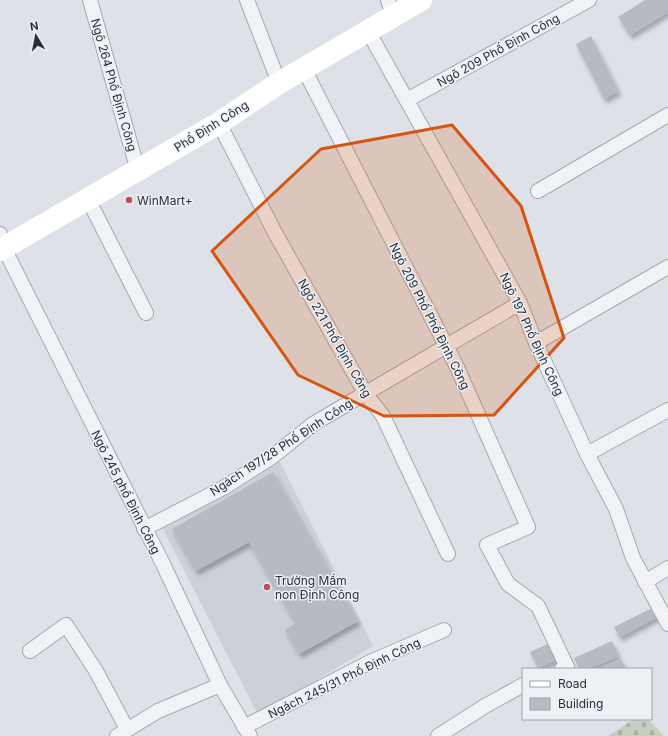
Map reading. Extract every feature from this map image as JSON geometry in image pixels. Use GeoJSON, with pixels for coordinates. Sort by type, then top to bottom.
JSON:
{"type":"FeatureCollection","features":[{"type":"Feature","properties":{"kind":"street","name":"Phố Định Công"},"geometry":{"type":"LineString","coordinates":[[1,244],[88,199],[219,123],[279,83],[368,31],[390,8],[421,0]]}},
{"type":"Feature","properties":{"kind":"lane","name":"Ngõ 264 Phố Định Công"},"geometry":{"type":"LineString","coordinates":[[90,0],[138,170]]}},
{"type":"Feature","properties":{"kind":"lane"},"geometry":{"type":"LineString","coordinates":[[247,0],[279,83]]}},
{"type":"Feature","properties":{"kind":"lane","name":"Ngõ 209 Phố Định Công"},"geometry":{"type":"LineString","coordinates":[[407,100],[589,0]]}},
{"type":"Feature","properties":{"kind":"lane","name":"Ngõ 197 Phố Định Công"},"geometry":{"type":"LineString","coordinates":[[368,31],[520,303],[536,343],[587,454],[616,509],[633,558],[668,624]]}},
{"type":"Feature","properties":{"kind":"lane","name":"Ngõ 209 Phố Phố Định Công"},"geometry":{"type":"LineString","coordinates":[[304,69],[446,346],[528,527],[487,545],[508,584],[538,606],[566,668]]}},
{"type":"Feature","properties":{"kind":"lane"},"geometry":{"type":"LineString","coordinates":[[538,191],[668,115]]}},
{"type":"Feature","properties":{"kind":"lane","name":"Ngõ 221 Phố Định Công"},"geometry":{"type":"LineString","coordinates":[[219,123],[274,231],[365,393],[384,416],[448,554]]}},
{"type":"Feature","properties":{"kind":"lane"},"geometry":{"type":"LineString","coordinates":[[88,199],[146,313]]}},
{"type":"Feature","properties":{"kind":"lane","name":"Ngõ 245 phố Định Công"},"geometry":{"type":"LineString","coordinates":[[1,244],[163,564],[220,685],[247,731]]}},
{"type":"Feature","properties":{"kind":"lane"},"geometry":{"type":"LineString","coordinates":[[536,343],[668,267]]}},
{"type":"Feature","properties":{"kind":"lane","name":"Ngách 197/28 Phố Định Công"},"geometry":{"type":"LineString","coordinates":[[144,529],[222,488],[272,456],[313,424],[520,303]]}},
{"type":"Feature","properties":{"kind":"lane"},"geometry":{"type":"LineString","coordinates":[[587,454],[668,410]]}},
{"type":"Feature","properties":{"kind":"lane"},"geometry":{"type":"LineString","coordinates":[[645,582],[668,568]]}},
{"type":"Feature","properties":{"kind":"lane"},"geometry":{"type":"LineString","coordinates":[[30,651],[66,625],[96,671],[122,732],[158,711],[220,685]]}},
{"type":"Feature","properties":{"kind":"lane","name":"Ngách 245/31 Phố Định Công"},"geometry":{"type":"LineString","coordinates":[[247,731],[370,662],[444,630]]}},
{"type":"Feature","properties":{"kind":"lane"},"geometry":{"type":"LineString","coordinates":[[438,736],[485,706],[522,686]]}},
{"type":"Feature","properties":{"kind":"highlighted area"},"geometry":{"type":"Polygon","coordinates":[[[452,125],[521,206],[564,338],[494,415],[384,416],[298,375],[212,251],[321,149],[452,125]]]}},
{"type":"Feature","properties":{"kind":"shaded area","name":"Trường Mầm non Định Công"},"geometry":{"type":"Polygon","coordinates":[[[278,458],[373,646],[258,715],[162,527],[278,458]]]}},
{"type":"Feature","properties":{"kind":"green space"},"geometry":{"type":"Polygon","coordinates":[[[632,720],[649,720],[664,736],[608,736],[632,720]]]}},
{"type":"Feature","properties":{"kind":"building"},"geometry":{"type":"Polygon","coordinates":[[[645,0],[668,0],[668,12],[630,35],[618,17],[645,0]]]}},
{"type":"Feature","properties":{"kind":"building"},"geometry":{"type":"Polygon","coordinates":[[[591,36],[619,91],[604,99],[576,44],[591,36]]]}},
{"type":"Feature","properties":{"kind":"building"},"geometry":{"type":"Polygon","coordinates":[[[273,472],[358,621],[299,654],[285,630],[296,623],[249,542],[196,571],[172,529],[273,472]]]}},
{"type":"Feature","properties":{"kind":"building"},"geometry":{"type":"Polygon","coordinates":[[[654,607],[659,616],[620,637],[614,627],[654,607]]]}},
{"type":"Feature","properties":{"kind":"building"},"geometry":{"type":"Polygon","coordinates":[[[612,641],[619,656],[589,668],[579,668],[574,658],[612,641]]]}},
{"type":"Feature","properties":{"kind":"building"},"geometry":{"type":"Polygon","coordinates":[[[552,642],[560,658],[538,668],[530,652],[552,642]]]}},
{"type":"Feature","properties":{"kind":"building"},"geometry":{"type":"Polygon","coordinates":[[[621,659],[626,668],[603,668],[621,659]]]}},
{"type":"Feature","properties":{"kind":"place","name":"WinMart+"},"geometry":{"type":"Point","coordinates":[129,200]}},
{"type":"Feature","properties":{"kind":"place","name":"Trường Mầm non Định Công"},"geometry":{"type":"Point","coordinates":[267,587]}}]}
